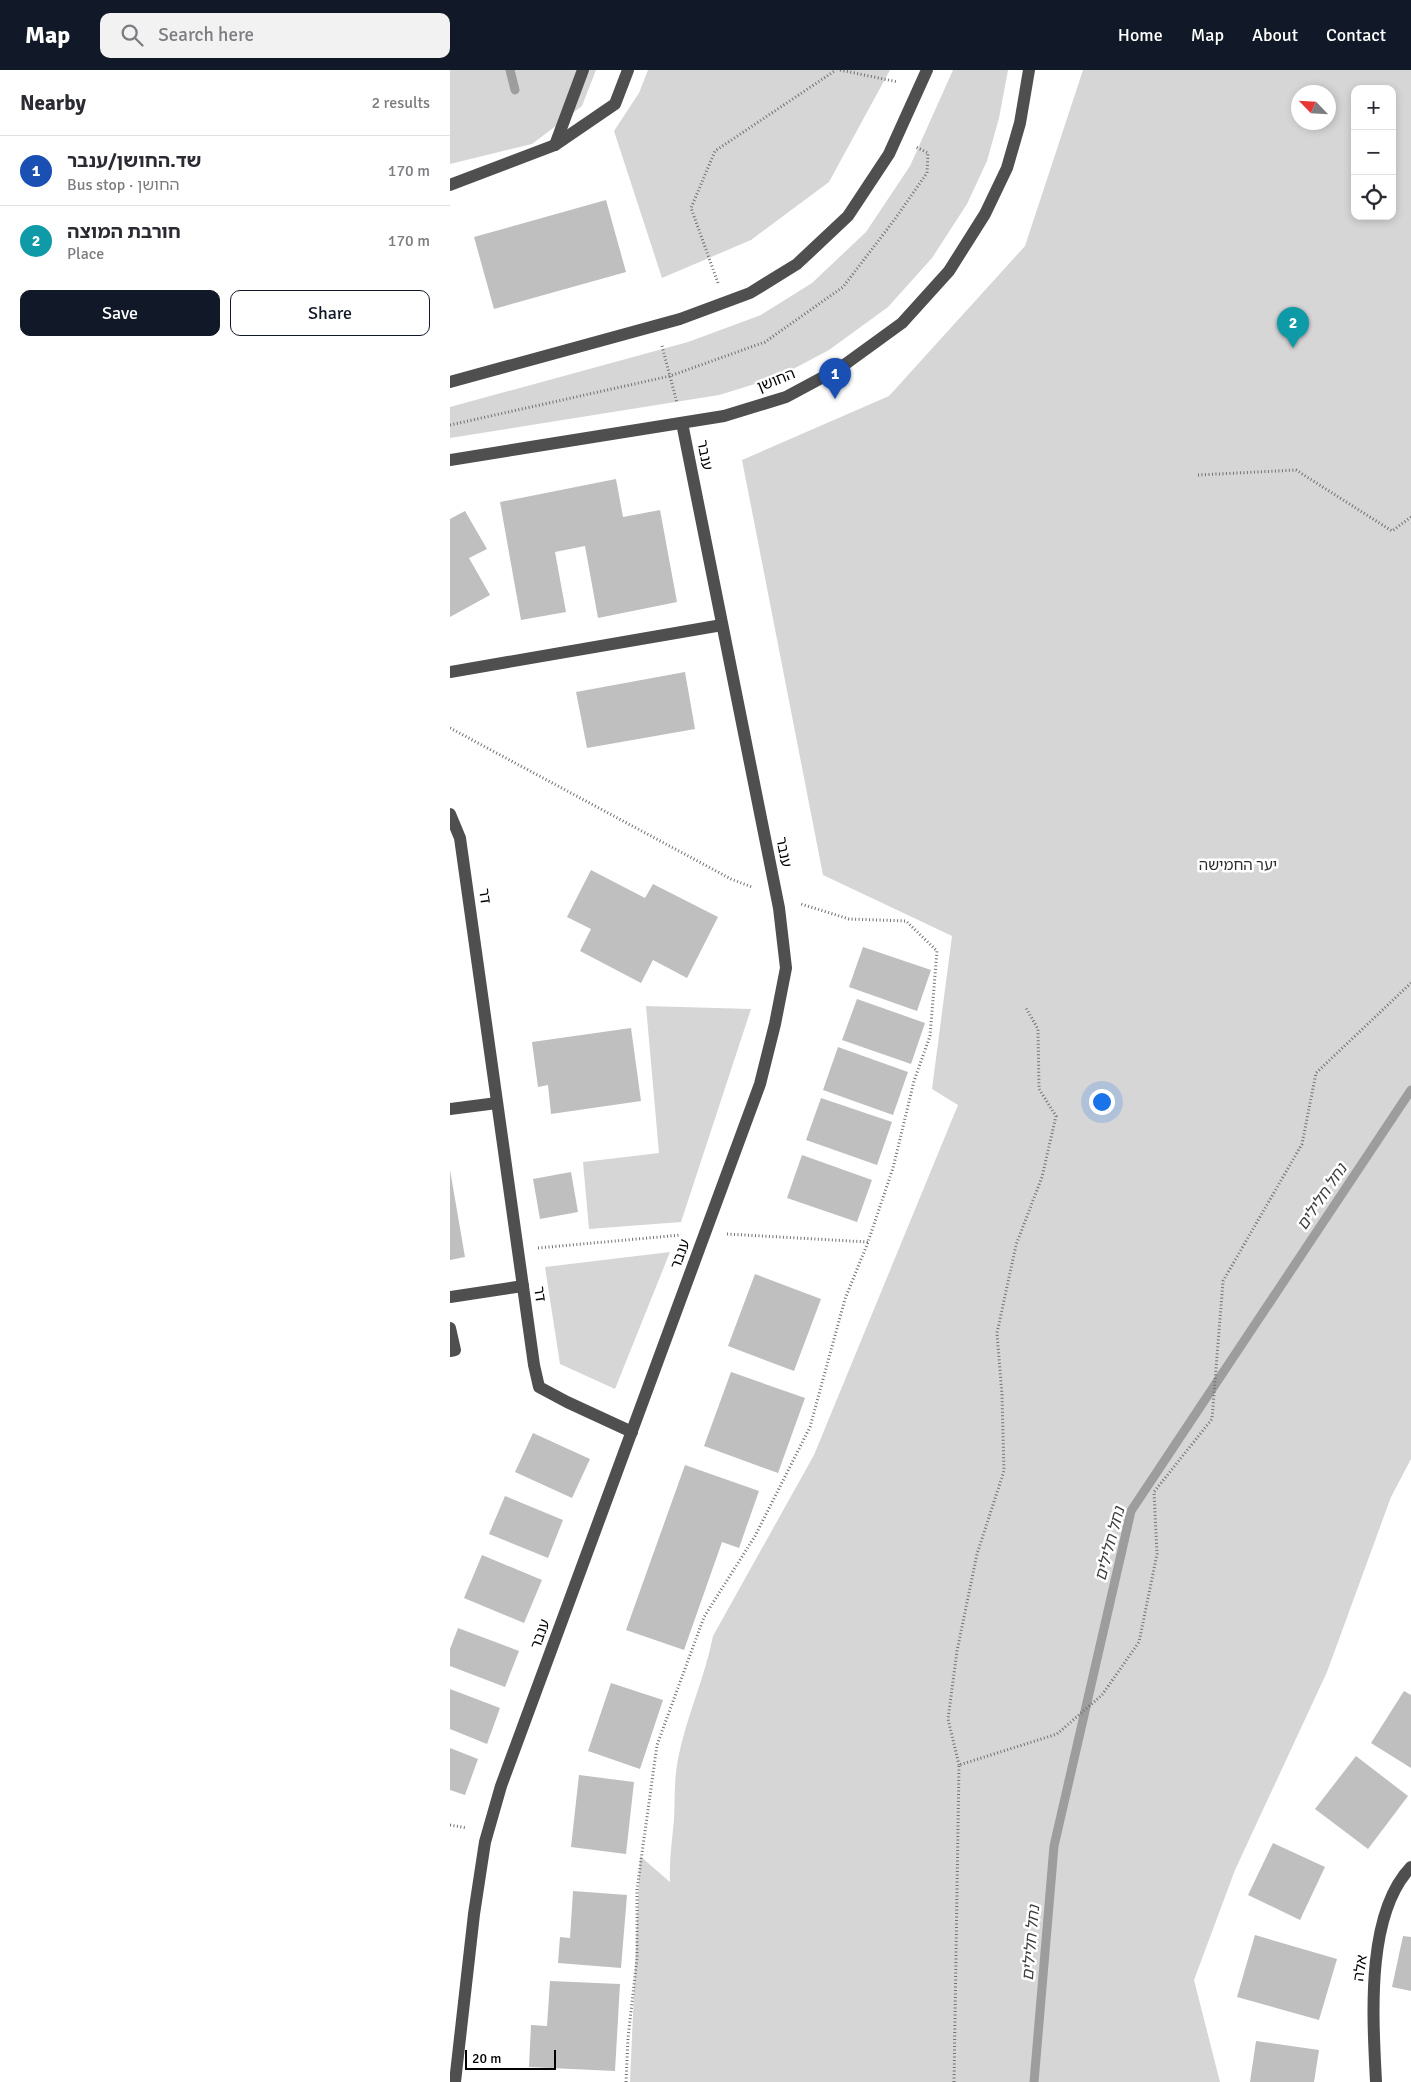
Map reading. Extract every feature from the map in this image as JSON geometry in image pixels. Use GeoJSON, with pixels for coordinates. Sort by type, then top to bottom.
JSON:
{"type":"FeatureCollection","features":[{"type":"Feature","properties":{"kind":"street"},"geometry":{"type":"LineString","coordinates":[[556,145],[583,70]]}},
{"type":"Feature","properties":{"kind":"street"},"geometry":{"type":"LineString","coordinates":[[450,185],[556,145],[615,104],[628,70]]}},
{"type":"Feature","properties":{"kind":"street"},"geometry":{"type":"LineString","coordinates":[[450,382],[657,325],[726,303],[750,293],[797,264],[848,216],[889,154],[921,87],[927,70]]}},
{"type":"Feature","properties":{"kind":"street","name":"החושן"},"geometry":{"type":"LineString","coordinates":[[450,460],[724,416],[786,397],[840,368],[902,323],[949,271],[986,214],[1007,168],[1020,123],[1029,70]]}},
{"type":"Feature","properties":{"kind":"street","name":"ענבר"},"geometry":{"type":"LineString","coordinates":[[455,2082],[474,1914],[485,1842],[501,1786],[760,1084],[775,1024],[786,968],[777,896],[682,423]]}},
{"type":"Feature","properties":{"kind":"street"},"geometry":{"type":"LineString","coordinates":[[450,672],[722,625]]}},
{"type":"Feature","properties":{"kind":"street","name":"דר"},"geometry":{"type":"LineString","coordinates":[[450,814],[460,838],[534,1365],[539,1387],[632,1432]]}},
{"type":"Feature","properties":{"kind":"street"},"geometry":{"type":"LineString","coordinates":[[450,1109],[497,1103]]}},
{"type":"Feature","properties":{"kind":"street"},"geometry":{"type":"LineString","coordinates":[[450,1297],[523,1286]]}},
{"type":"Feature","properties":{"kind":"street"},"geometry":{"type":"LineString","coordinates":[[450,1328],[455,1350],[450,1351]]}},
{"type":"Feature","properties":{"kind":"street","name":"אלה"},"geometry":{"type":"LineString","coordinates":[[1376,2082],[1372,1994],[1382,1928],[1393,1891],[1411,1866]]}},
{"type":"Feature","properties":{"kind":"path"},"geometry":{"type":"LineString","coordinates":[[726,303],[691,208],[715,151],[836,70]]}},
{"type":"Feature","properties":{"kind":"path"},"geometry":{"type":"LineString","coordinates":[[840,70],[921,87]]}},
{"type":"Feature","properties":{"kind":"path"},"geometry":{"type":"LineString","coordinates":[[657,325],[682,423]]}},
{"type":"Feature","properties":{"kind":"path"},"geometry":{"type":"LineString","coordinates":[[1198,475],[1296,470],[1392,531],[1411,517]]}},
{"type":"Feature","properties":{"kind":"path"},"geometry":{"type":"LineString","coordinates":[[450,728],[731,879],[849,919],[906,921],[938,951],[930,1036],[914,1081],[893,1168],[868,1242],[845,1299],[810,1427],[755,1536],[704,1617],[657,1745],[638,1889],[637,1958],[628,2038],[626,2082]]}},
{"type":"Feature","properties":{"kind":"path"},"geometry":{"type":"LineString","coordinates":[[959,1765],[1057,1734],[1102,1695],[1139,1642],[1157,1554],[1154,1492],[1212,1419],[1223,1281],[1302,1144],[1316,1072],[1411,984]]}},
{"type":"Feature","properties":{"kind":"path"},"geometry":{"type":"LineString","coordinates":[[954,2082],[959,1765],[948,1719],[957,1650],[977,1554],[1004,1471],[1002,1395],[997,1333],[1016,1245],[1042,1176],[1056,1116],[1039,1089],[1038,1029],[1026,1008]]}},
{"type":"Feature","properties":{"kind":"green space"},"geometry":{"type":"Polygon","coordinates":[[[450,70],[596,70],[582,106],[532,144],[450,164],[450,70]]]}},
{"type":"Feature","properties":{"kind":"green space"},"geometry":{"type":"Polygon","coordinates":[[[648,70],[890,70],[829,182],[751,240],[662,278],[614,131],[639,93],[648,70]]]}},
{"type":"Feature","properties":{"kind":"green space"},"geometry":{"type":"Polygon","coordinates":[[[953,70],[1008,70],[999,118],[987,161],[967,204],[932,258],[888,307],[829,350],[778,377],[719,395],[450,438],[450,407],[688,342],[761,315],[812,283],[866,232],[910,166],[953,70]]]}},
{"type":"Feature","properties":{"kind":"green space","name":"יער החמישה"},"geometry":{"type":"Polygon","coordinates":[[[1083,70],[1411,70],[1411,1459],[1391,1497],[1327,1672],[1235,1870],[1194,1980],[1220,2082],[630,2082],[640,1856],[670,1882],[675,1782],[678,1759],[713,1636],[814,1455],[958,1105],[932,1089],[952,936],[823,875],[742,460],[889,396],[1025,246],[1083,70]]]}},
{"type":"Feature","properties":{"kind":"green space"},"geometry":{"type":"Polygon","coordinates":[[[646,1006],[751,1009],[681,1222],[589,1229],[583,1162],[659,1153],[646,1006]]]}},
{"type":"Feature","properties":{"kind":"green space"},"geometry":{"type":"Polygon","coordinates":[[[670,1252],[615,1389],[560,1364],[545,1267],[670,1252]]]}},
{"type":"Feature","properties":{"kind":"building"},"geometry":{"type":"Polygon","coordinates":[[[606,200],[626,272],[494,309],[474,237],[606,200]]]}},
{"type":"Feature","properties":{"kind":"building"},"geometry":{"type":"Polygon","coordinates":[[[616,479],[623,517],[660,510],[677,602],[598,618],[585,546],[555,552],[566,612],[521,620],[500,502],[616,479]]]}},
{"type":"Feature","properties":{"kind":"building"},"geometry":{"type":"Polygon","coordinates":[[[465,511],[487,549],[469,558],[490,595],[450,617],[450,519],[465,511]]]}},
{"type":"Feature","properties":{"kind":"building"},"geometry":{"type":"Polygon","coordinates":[[[685,672],[695,729],[587,748],[576,692],[685,672]]]}},
{"type":"Feature","properties":{"kind":"building"},"geometry":{"type":"Polygon","coordinates":[[[591,870],[645,898],[653,884],[718,917],[687,978],[653,960],[641,983],[580,951],[591,929],[567,917],[591,870]]]}},
{"type":"Feature","properties":{"kind":"building"},"geometry":{"type":"Polygon","coordinates":[[[863,947],[931,970],[917,1011],[849,987],[863,947]]]}},
{"type":"Feature","properties":{"kind":"building"},"geometry":{"type":"Polygon","coordinates":[[[857,999],[925,1023],[911,1064],[842,1040],[857,999]]]}},
{"type":"Feature","properties":{"kind":"building"},"geometry":{"type":"Polygon","coordinates":[[[631,1028],[641,1101],[551,1114],[548,1085],[538,1087],[532,1042],[631,1028]]]}},
{"type":"Feature","properties":{"kind":"building"},"geometry":{"type":"Polygon","coordinates":[[[838,1047],[908,1072],[893,1115],[823,1090],[838,1047]]]}},
{"type":"Feature","properties":{"kind":"building"},"geometry":{"type":"Polygon","coordinates":[[[821,1098],[892,1122],[877,1165],[806,1140],[821,1098]]]}},
{"type":"Feature","properties":{"kind":"building"},"geometry":{"type":"Polygon","coordinates":[[[802,1155],[872,1180],[857,1222],[787,1198],[802,1155]]]}},
{"type":"Feature","properties":{"kind":"building"},"geometry":{"type":"Polygon","coordinates":[[[450,1170],[465,1257],[450,1260],[450,1170]]]}},
{"type":"Feature","properties":{"kind":"building"},"geometry":{"type":"Polygon","coordinates":[[[571,1172],[578,1212],[540,1219],[533,1179],[571,1172]]]}},
{"type":"Feature","properties":{"kind":"building"},"geometry":{"type":"Polygon","coordinates":[[[755,1274],[821,1299],[794,1371],[728,1346],[755,1274]]]}},
{"type":"Feature","properties":{"kind":"building"},"geometry":{"type":"Polygon","coordinates":[[[731,1372],[805,1398],[778,1473],[704,1446],[731,1372]]]}},
{"type":"Feature","properties":{"kind":"building"},"geometry":{"type":"Polygon","coordinates":[[[533,1433],[590,1459],[572,1498],[515,1472],[533,1433]]]}},
{"type":"Feature","properties":{"kind":"building"},"geometry":{"type":"Polygon","coordinates":[[[685,1465],[759,1491],[739,1548],[722,1542],[684,1650],[626,1630],[685,1465]]]}},
{"type":"Feature","properties":{"kind":"building"},"geometry":{"type":"Polygon","coordinates":[[[505,1496],[563,1520],[548,1558],[489,1534],[505,1496]]]}},
{"type":"Feature","properties":{"kind":"building"},"geometry":{"type":"Polygon","coordinates":[[[482,1555],[542,1580],[524,1623],[464,1598],[482,1555]]]}},
{"type":"Feature","properties":{"kind":"building"},"geometry":{"type":"Polygon","coordinates":[[[458,1628],[519,1651],[505,1687],[450,1666],[450,1649],[458,1628]]]}},
{"type":"Feature","properties":{"kind":"building"},"geometry":{"type":"Polygon","coordinates":[[[611,1683],[663,1700],[640,1769],[588,1751],[611,1683]]]}},
{"type":"Feature","properties":{"kind":"building"},"geometry":{"type":"Polygon","coordinates":[[[450,1689],[500,1708],[487,1744],[450,1729],[450,1689]]]}},
{"type":"Feature","properties":{"kind":"building"},"geometry":{"type":"Polygon","coordinates":[[[1404,1691],[1411,1695],[1411,1768],[1371,1743],[1404,1691]]]}},
{"type":"Feature","properties":{"kind":"building"},"geometry":{"type":"Polygon","coordinates":[[[450,1748],[478,1759],[465,1795],[450,1790],[450,1748]]]}},
{"type":"Feature","properties":{"kind":"building"},"geometry":{"type":"Polygon","coordinates":[[[1356,1756],[1408,1796],[1368,1849],[1315,1809],[1356,1756]]]}},
{"type":"Feature","properties":{"kind":"building"},"geometry":{"type":"Polygon","coordinates":[[[579,1775],[634,1782],[626,1854],[571,1847],[579,1775]]]}},
{"type":"Feature","properties":{"kind":"building"},"geometry":{"type":"Polygon","coordinates":[[[1273,1843],[1325,1867],[1300,1920],[1248,1895],[1273,1843]]]}},
{"type":"Feature","properties":{"kind":"building"},"geometry":{"type":"Polygon","coordinates":[[[573,1891],[627,1895],[621,1968],[558,1963],[560,1937],[570,1938],[573,1891]]]}},
{"type":"Feature","properties":{"kind":"building"},"geometry":{"type":"Polygon","coordinates":[[[1255,1935],[1337,1959],[1319,2020],[1237,1997],[1255,1935]]]}},
{"type":"Feature","properties":{"kind":"building"},"geometry":{"type":"Polygon","coordinates":[[[1403,1936],[1411,1937],[1411,1991],[1392,1987],[1403,1936]]]}},
{"type":"Feature","properties":{"kind":"building"},"geometry":{"type":"Polygon","coordinates":[[[550,1981],[620,1984],[615,2071],[529,2067],[531,2025],[547,2026],[550,1981]]]}},
{"type":"Feature","properties":{"kind":"building"},"geometry":{"type":"Polygon","coordinates":[[[1256,2041],[1319,2050],[1314,2082],[1250,2082],[1256,2041]]]}},
{"type":"Feature","properties":{"kind":"waterway"},"geometry":{"type":"LineString","coordinates":[[510,70],[515,90]]}},
{"type":"Feature","properties":{"kind":"waterway","name":"נחל חלילים"},"geometry":{"type":"LineString","coordinates":[[1034,2082],[1054,1846],[1131,1511],[1411,1090]]}},
{"type":"Feature","properties":{"kind":"place","name":"חורבת המוצה"},"geometry":{"type":"Point","coordinates":[1293,348]}},
{"type":"Feature","properties":{"kind":"place","name":"שד.החושן/ענבר"},"geometry":{"type":"Point","coordinates":[835,399]}}]}
